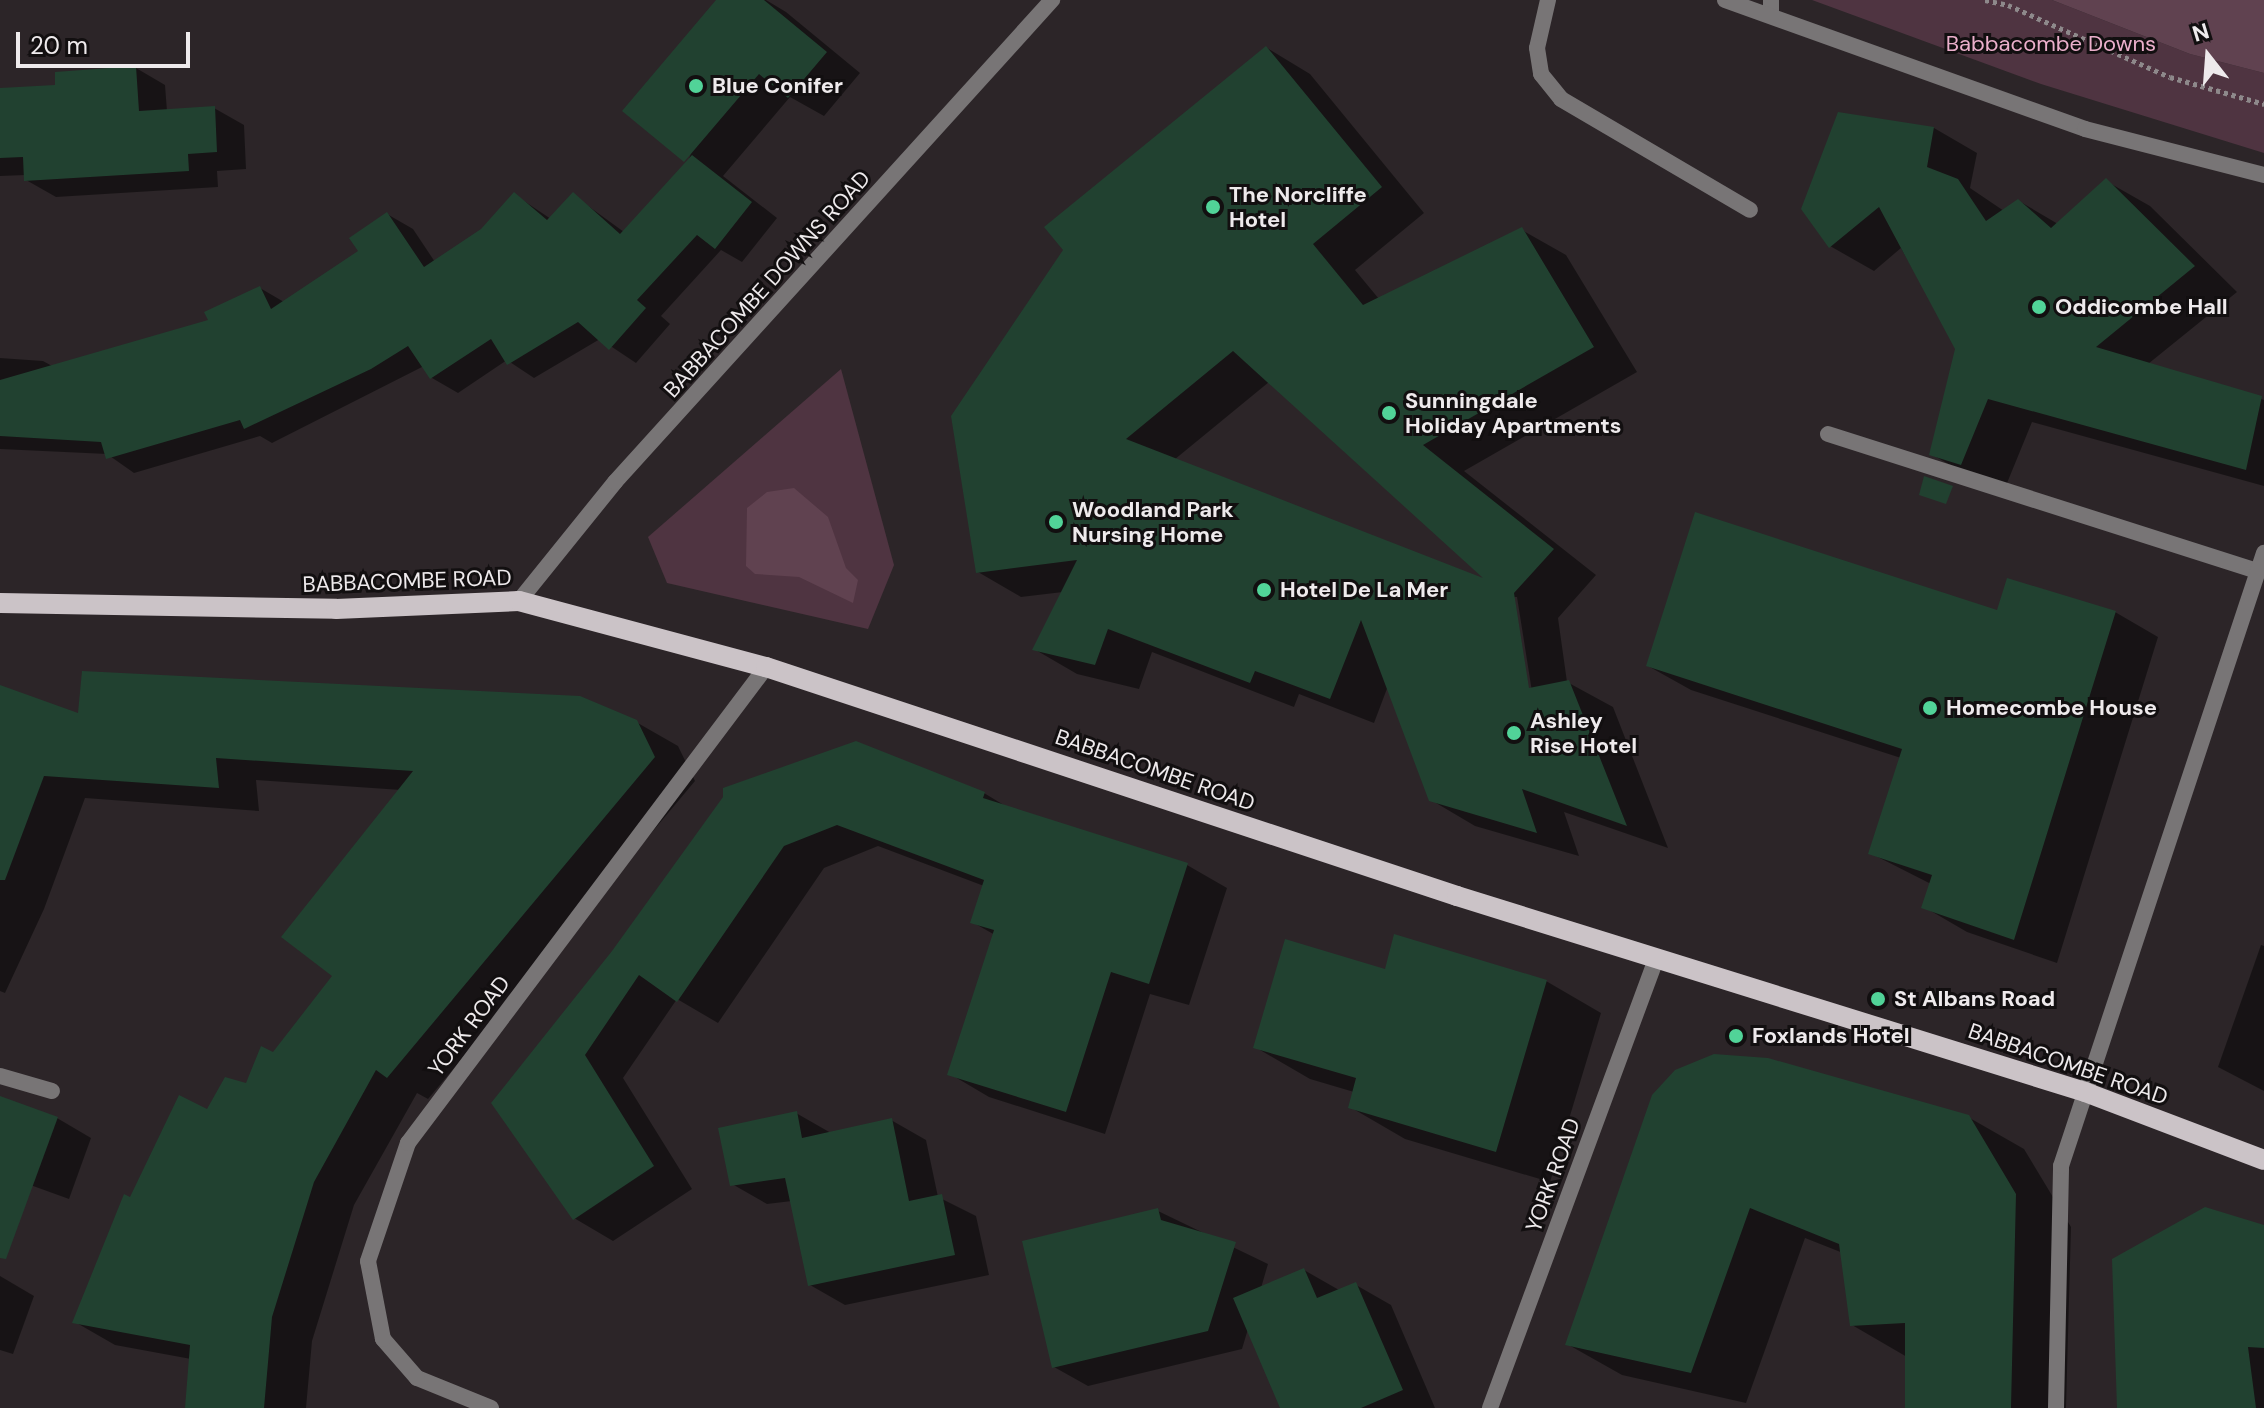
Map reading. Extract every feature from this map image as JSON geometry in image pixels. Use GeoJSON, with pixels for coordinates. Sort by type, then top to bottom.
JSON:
{"type":"FeatureCollection","features":[{"type":"Feature","properties":{"kind":"main road","name":"BABBACOMBE ROAD"},"geometry":{"type":"LineString","coordinates":[[0,603],[336,609],[519,601],[766,667],[1457,896],[2085,1092],[2264,1160]]}},
{"type":"Feature","properties":{"kind":"street","name":"BABBACOMBE DOWNS ROAD"},"geometry":{"type":"LineString","coordinates":[[519,601],[615,482],[1052,0]]}},
{"type":"Feature","properties":{"kind":"street"},"geometry":{"type":"LineString","coordinates":[[1548,0],[1537,48],[1541,74],[1561,99],[1750,210]]}},
{"type":"Feature","properties":{"kind":"street"},"geometry":{"type":"LineString","coordinates":[[1725,0],[1771,7],[2085,129],[2264,175]]}},
{"type":"Feature","properties":{"kind":"street"},"geometry":{"type":"LineString","coordinates":[[1828,434],[2257,571]]}},
{"type":"Feature","properties":{"kind":"street"},"geometry":{"type":"LineString","coordinates":[[2056,1408],[2061,1166],[2264,553]]}},
{"type":"Feature","properties":{"kind":"street","name":"YORK ROAD"},"geometry":{"type":"LineString","coordinates":[[491,1408],[463,1402],[417,1378],[383,1339],[368,1261],[408,1143],[766,667]]}},
{"type":"Feature","properties":{"kind":"street","name":"YORK ROAD"},"geometry":{"type":"LineString","coordinates":[[1490,1408],[1657,957]]}},
{"type":"Feature","properties":{"kind":"street"},"geometry":{"type":"LineString","coordinates":[[0,1076],[52,1091]]}},
{"type":"Feature","properties":{"kind":"path"},"geometry":{"type":"LineString","coordinates":[[1985,0],[2170,77],[2264,104]]}},
{"type":"Feature","properties":{"kind":"green space","name":"Babbacombe Downs"},"geometry":{"type":"Polygon","coordinates":[[[1812,0],[2052,0],[2190,54],[2264,73],[2264,153],[2041,84],[1812,0]]]}},
{"type":"Feature","properties":{"kind":"green space"},"geometry":{"type":"Polygon","coordinates":[[[841,369],[894,565],[868,629],[667,583],[648,537],[841,369]]]}},
{"type":"Feature","properties":{"kind":"shaded area"},"geometry":{"type":"Polygon","coordinates":[[[2052,0],[2264,0],[2264,73],[2190,54],[2052,0]]]}},
{"type":"Feature","properties":{"kind":"shaded area"},"geometry":{"type":"Polygon","coordinates":[[[794,488],[828,517],[846,568],[858,580],[853,603],[799,577],[755,574],[746,566],[747,508],[767,492],[794,488]]]}},
{"type":"Feature","properties":{"kind":"building","name":"Blue Conifer"},"geometry":{"type":"Polygon","coordinates":[[[716,0],[764,0],[827,52],[788,98],[759,74],[684,162],[622,111],[716,0]]]}},
{"type":"Feature","properties":{"kind":"building"},"geometry":{"type":"Polygon","coordinates":[[[1266,46],[1382,187],[1313,244],[1363,305],[1522,227],[1594,347],[1423,445],[1554,549],[1514,593],[1529,688],[1569,680],[1627,826],[1522,789],[1537,833],[1429,801],[1361,620],[1330,699],[1255,671],[1250,683],[1108,629],[1095,665],[1032,650],[1077,560],[976,573],[951,416],[1063,250],[1044,227],[1266,46]],[[1233,351],[1126,439],[1483,578],[1233,351]]]}},
{"type":"Feature","properties":{"kind":"building"},"geometry":{"type":"Polygon","coordinates":[[[136,66],[139,111],[215,106],[217,152],[188,154],[189,171],[24,181],[23,157],[0,158],[0,88],[55,85],[55,72],[136,66]]]}},
{"type":"Feature","properties":{"kind":"building","name":"Oddicombe Hall"},"geometry":{"type":"Polygon","coordinates":[[[1838,112],[1934,127],[1927,167],[1958,179],[1986,221],[2018,199],[2051,228],[2106,178],[2195,266],[2096,347],[2262,396],[2246,470],[1988,399],[1961,465],[1929,455],[1955,349],[1879,207],[1829,248],[1801,209],[1838,112]]]}},
{"type":"Feature","properties":{"kind":"building"},"geometry":{"type":"Polygon","coordinates":[[[692,155],[752,202],[715,249],[697,235],[637,300],[646,308],[609,350],[578,322],[507,365],[491,339],[430,379],[408,346],[371,369],[244,429],[240,420],[106,459],[101,442],[0,436],[0,380],[208,320],[204,312],[260,286],[271,309],[358,251],[349,238],[387,212],[424,267],[481,229],[514,192],[547,220],[573,192],[620,234],[692,155]]]}},
{"type":"Feature","properties":{"kind":"building"},"geometry":{"type":"Polygon","coordinates":[[[1924,476],[1953,486],[1946,504],[1919,495],[1924,476]]]}},
{"type":"Feature","properties":{"kind":"building","name":"Homecombe House"},"geometry":{"type":"Polygon","coordinates":[[[1695,512],[1997,610],[2007,578],[2116,611],[2014,940],[1921,908],[1932,875],[1868,854],[1902,749],[1646,666],[1695,512]]]}},
{"type":"Feature","properties":{"kind":"building"},"geometry":{"type":"Polygon","coordinates":[[[82,671],[580,696],[637,720],[655,757],[387,1078],[376,1070],[314,1182],[272,1317],[264,1408],[185,1408],[190,1345],[72,1323],[124,1194],[130,1197],[179,1095],[207,1109],[225,1077],[246,1083],[261,1046],[273,1052],[332,976],[281,937],[413,771],[216,758],[219,788],[44,776],[5,880],[0,880],[0,685],[78,713],[82,671]]]}},
{"type":"Feature","properties":{"kind":"building"},"geometry":{"type":"Polygon","coordinates":[[[856,741],[985,792],[983,798],[1188,863],[1149,984],[1111,972],[1066,1112],[947,1075],[994,930],[970,923],[984,880],[837,825],[784,846],[677,1002],[639,975],[585,1055],[654,1166],[573,1220],[491,1103],[612,951],[723,797],[723,788],[856,741]]]}},
{"type":"Feature","properties":{"kind":"building"},"geometry":{"type":"Polygon","coordinates":[[[1394,934],[1547,980],[1496,1152],[1348,1108],[1356,1078],[1253,1048],[1285,939],[1385,969],[1394,934]]]}},
{"type":"Feature","properties":{"kind":"building"},"geometry":{"type":"Polygon","coordinates":[[[1714,1054],[1768,1058],[1969,1115],[2016,1194],[2011,1408],[1905,1408],[1905,1323],[1850,1326],[1839,1244],[1750,1208],[1691,1373],[1565,1345],[1652,1095],[1675,1070],[1714,1054]]]}},
{"type":"Feature","properties":{"kind":"building"},"geometry":{"type":"Polygon","coordinates":[[[0,1096],[58,1117],[6,1259],[0,1258],[0,1096]]]}},
{"type":"Feature","properties":{"kind":"building"},"geometry":{"type":"Polygon","coordinates":[[[797,1111],[802,1138],[892,1118],[909,1201],[942,1194],[955,1255],[808,1286],[785,1178],[730,1186],[718,1128],[797,1111]]]}},
{"type":"Feature","properties":{"kind":"building"},"geometry":{"type":"Polygon","coordinates":[[[2205,1207],[2264,1225],[2264,1348],[2248,1347],[2256,1408],[2117,1408],[2112,1259],[2205,1207]]]}},
{"type":"Feature","properties":{"kind":"building"},"geometry":{"type":"Polygon","coordinates":[[[1158,1208],[1161,1220],[1236,1242],[1208,1331],[1052,1368],[1022,1241],[1158,1208]]]}},
{"type":"Feature","properties":{"kind":"building"},"geometry":{"type":"Polygon","coordinates":[[[1304,1268],[1317,1298],[1356,1282],[1403,1390],[1361,1408],[1280,1408],[1233,1298],[1304,1268]]]}},
{"type":"Feature","properties":{"kind":"place","name":"Blue Conifer"},"geometry":{"type":"Point","coordinates":[696,86]}},
{"type":"Feature","properties":{"kind":"place","name":"The Norcliffe Hotel"},"geometry":{"type":"Point","coordinates":[1213,207]}},
{"type":"Feature","properties":{"kind":"place","name":"Oddicombe Hall"},"geometry":{"type":"Point","coordinates":[2039,307]}},
{"type":"Feature","properties":{"kind":"place","name":"Sunningdale Holiday Apartments"},"geometry":{"type":"Point","coordinates":[1389,413]}},
{"type":"Feature","properties":{"kind":"place","name":"Woodland Park Nursing Home"},"geometry":{"type":"Point","coordinates":[1056,522]}},
{"type":"Feature","properties":{"kind":"place","name":"Hotel De La Mer"},"geometry":{"type":"Point","coordinates":[1264,590]}},
{"type":"Feature","properties":{"kind":"place","name":"Homecombe House"},"geometry":{"type":"Point","coordinates":[1930,708]}},
{"type":"Feature","properties":{"kind":"place","name":"Ashley Rise Hotel"},"geometry":{"type":"Point","coordinates":[1514,733]}},
{"type":"Feature","properties":{"kind":"place","name":"St Albans Road"},"geometry":{"type":"Point","coordinates":[1878,999]}},
{"type":"Feature","properties":{"kind":"place","name":"Foxlands Hotel"},"geometry":{"type":"Point","coordinates":[1736,1036]}}]}
